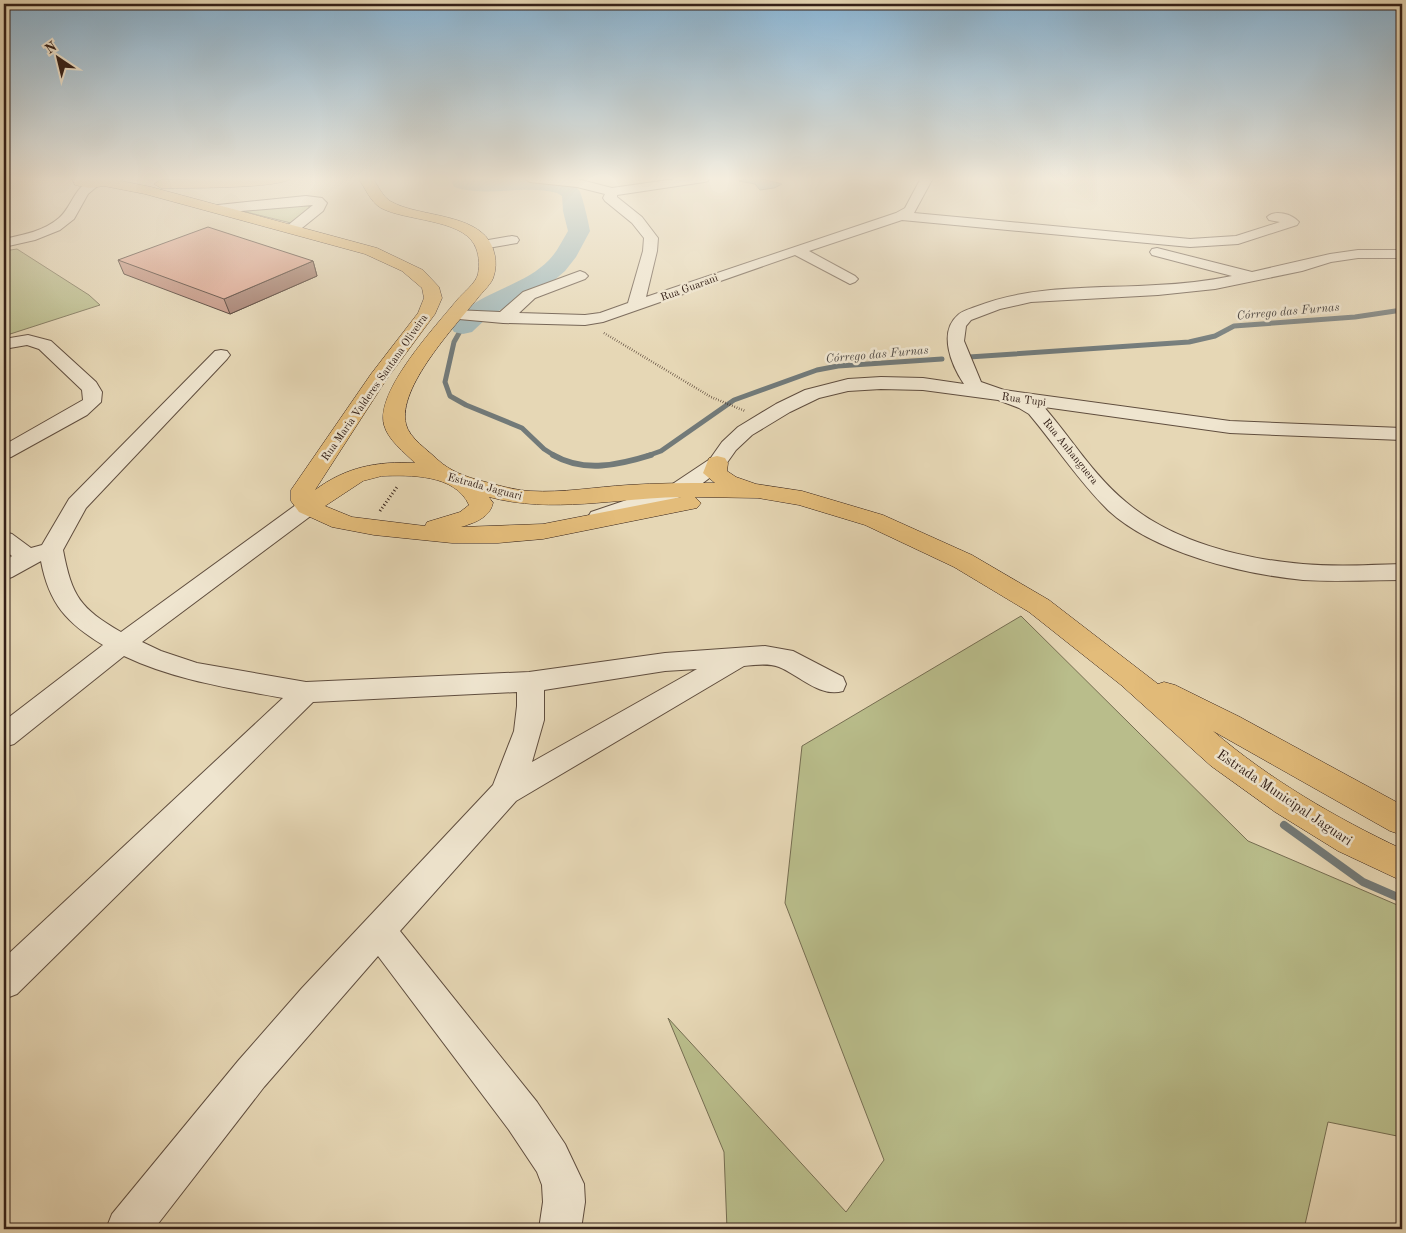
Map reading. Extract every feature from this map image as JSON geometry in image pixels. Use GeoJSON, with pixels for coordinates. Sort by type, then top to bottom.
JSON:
{"type":"FeatureCollection","features":[{"type":"Feature","properties":{"kind":"main road","name":"Rua Maria Valderes Santana Oliveira"},"geometry":{"type":"LineString","coordinates":[[308,507],[303,501],[303,490],[378,378],[426,314],[432,302],[433,293],[430,284],[404,266],[371,251],[315,236]]}},
{"type":"Feature","properties":{"kind":"main road"},"geometry":{"type":"LineString","coordinates":[[473,236],[482,245]]}},
{"type":"Feature","properties":{"kind":"main road","name":"Estrada Jaguari"},"geometry":{"type":"LineString","coordinates":[[482,245],[486,252],[488,268],[486,276],[460,316],[420,359],[396,400],[394,412],[395,425],[407,445],[437,472],[463,483],[529,498],[581,497],[628,492],[679,490],[764,492]]}},
{"type":"Feature","properties":{"kind":"main road"},"geometry":{"type":"LineString","coordinates":[[394,358],[420,359]]}},
{"type":"Feature","properties":{"kind":"main road"},"geometry":{"type":"LineString","coordinates":[[723,455],[715,473],[728,482],[764,492]]}},
{"type":"Feature","properties":{"kind":"main road"},"geometry":{"type":"LineString","coordinates":[[437,472],[409,469],[377,469],[355,474],[336,485],[308,507],[335,519],[368,527],[461,536],[566,528],[685,504],[764,492]]}},
{"type":"Feature","properties":{"kind":"main road"},"geometry":{"type":"LineString","coordinates":[[407,532],[455,522],[476,513],[481,503],[463,483]]}},
{"type":"Feature","properties":{"kind":"main road","name":"Estrada Municipal Jaguari"},"geometry":{"type":"LineString","coordinates":[[764,492],[802,498],[874,520],[963,562],[1039,606],[1131,677],[1230,763],[1350,842],[1402,866]]}},
{"type":"Feature","properties":{"kind":"main road","name":"Estrada Municipal Jaguari"},"geometry":{"type":"LineString","coordinates":[[1131,677],[1229,725],[1402,821]]}},
{"type":"Feature","properties":{"kind":"street"},"geometry":{"type":"LineString","coordinates":[[4,244],[35,236]]}},
{"type":"Feature","properties":{"kind":"street"},"geometry":{"type":"LineString","coordinates":[[635,307],[650,251],[651,238],[649,236]]}},
{"type":"Feature","properties":{"kind":"street","name":"Rua Guarani"},"geometry":{"type":"LineString","coordinates":[[460,316],[585,320],[635,307],[841,236]]}},
{"type":"Feature","properties":{"kind":"street"},"geometry":{"type":"LineString","coordinates":[[1093,236],[1250,276]]}},
{"type":"Feature","properties":{"kind":"street"},"geometry":{"type":"LineString","coordinates":[[1105,236],[1190,243],[1238,240],[1251,236]]}},
{"type":"Feature","properties":{"kind":"street"},"geometry":{"type":"LineString","coordinates":[[482,245],[512,240]]}},
{"type":"Feature","properties":{"kind":"street"},"geometry":{"type":"LineString","coordinates":[[796,250],[850,279]]}},
{"type":"Feature","properties":{"kind":"street","name":"Rua Anhanguera"},"geometry":{"type":"LineString","coordinates":[[1402,254],[1358,254],[1330,258],[1302,266],[1215,284],[1158,290],[1031,297],[976,311],[965,317],[958,325],[955,341],[968,377],[974,386],[1026,404],[1036,410],[1118,507],[1161,534],[1220,555],[1272,568],[1328,572],[1402,572]]}},
{"type":"Feature","properties":{"kind":"street"},"geometry":{"type":"LineString","coordinates":[[504,318],[529,295],[580,276]]}},
{"type":"Feature","properties":{"kind":"street"},"geometry":{"type":"LineString","coordinates":[[4,344],[28,340],[45,345],[93,392],[92,402],[80,411],[4,453]]}},
{"type":"Feature","properties":{"kind":"street"},"geometry":{"type":"LineString","coordinates":[[221,355],[77,504],[51,550],[62,592],[73,610],[88,624],[122,644],[152,658],[196,672],[306,692],[529,682],[665,662],[777,655],[833,684]]}},
{"type":"Feature","properties":{"kind":"street","name":"Rua Tupi"},"geometry":{"type":"LineString","coordinates":[[679,490],[723,455],[745,431],[783,408],[812,394],[848,385],[881,383],[923,384],[1230,427],[1402,434]]}},
{"type":"Feature","properties":{"kind":"street"},"geometry":{"type":"LineString","coordinates":[[628,492],[675,477],[723,455]]}},
{"type":"Feature","properties":{"kind":"street"},"geometry":{"type":"LineString","coordinates":[[566,528],[679,490]]}},
{"type":"Feature","properties":{"kind":"street"},"geometry":{"type":"LineString","coordinates":[[4,736],[122,644],[308,507]]}},
{"type":"Feature","properties":{"kind":"street"},"geometry":{"type":"LineString","coordinates":[[4,539],[28,557]]}},
{"type":"Feature","properties":{"kind":"street"},"geometry":{"type":"LineString","coordinates":[[4,572],[28,557],[51,550]]}},
{"type":"Feature","properties":{"kind":"street"},"geometry":{"type":"LineString","coordinates":[[127,1229],[251,1074],[378,930],[505,792],[739,656]]}},
{"type":"Feature","properties":{"kind":"street"},"geometry":{"type":"LineString","coordinates":[[505,792],[523,745],[532,709],[529,682]]}},
{"type":"Feature","properties":{"kind":"street"},"geometry":{"type":"LineString","coordinates":[[4,982],[306,692]]}},
{"type":"Feature","properties":{"kind":"street"},"geometry":{"type":"LineString","coordinates":[[378,930],[523,1116],[551,1158],[563,1184],[564,1202],[560,1229]]}},
{"type":"Feature","properties":{"kind":"path"},"geometry":{"type":"LineString","coordinates":[[585,320],[711,397],[740,409]]}},
{"type":"Feature","properties":{"kind":"path"},"geometry":{"type":"LineString","coordinates":[[368,527],[409,469]]}},
{"type":"Feature","properties":{"kind":"green space"},"geometry":{"type":"Polygon","coordinates":[[[17,249],[89,295],[100,305],[4,336],[4,251],[17,249]]]}},
{"type":"Feature","properties":{"kind":"green space"},"geometry":{"type":"Polygon","coordinates":[[[1021,616],[1248,841],[1402,907],[1402,1137],[1328,1122],[1304,1229],[727,1229],[724,1152],[668,1018],[846,1212],[884,1160],[785,903],[802,746],[1021,616]]]}},
{"type":"Feature","properties":{"kind":"building"},"geometry":{"type":"Polygon","coordinates":[[[185,236],[234,236],[313,261],[224,299],[118,260],[185,236]]]}},
{"type":"Feature","properties":{"kind":"waterway"},"geometry":{"type":"LineString","coordinates":[[463,326],[480,310],[542,278],[557,266],[568,252],[577,236]]}},
{"type":"Feature","properties":{"kind":"waterway","name":"Córrego das Furnas"},"geometry":{"type":"LineString","coordinates":[[969,357],[1189,342],[1215,336],[1234,326],[1355,317],[1402,310]]}},
{"type":"Feature","properties":{"kind":"waterway","name":"Córrego das Furnas"},"geometry":{"type":"LineString","coordinates":[[463,326],[454,342],[445,382],[450,396],[466,405],[522,428],[544,449],[555,456]]}},
{"type":"Feature","properties":{"kind":"waterway","name":"Córrego das Furnas"},"geometry":{"type":"LineString","coordinates":[[647,456],[661,451],[734,400],[817,370],[838,366],[942,359]]}},
{"type":"Feature","properties":{"kind":"waterway","name":"Córrego das Furnas"},"geometry":{"type":"LineString","coordinates":[[555,456],[577,464],[602,466],[627,462],[651,455]]}},
{"type":"Feature","properties":{"kind":"waterway"},"geometry":{"type":"LineString","coordinates":[[1284,825],[1363,882],[1402,899]]}}]}
